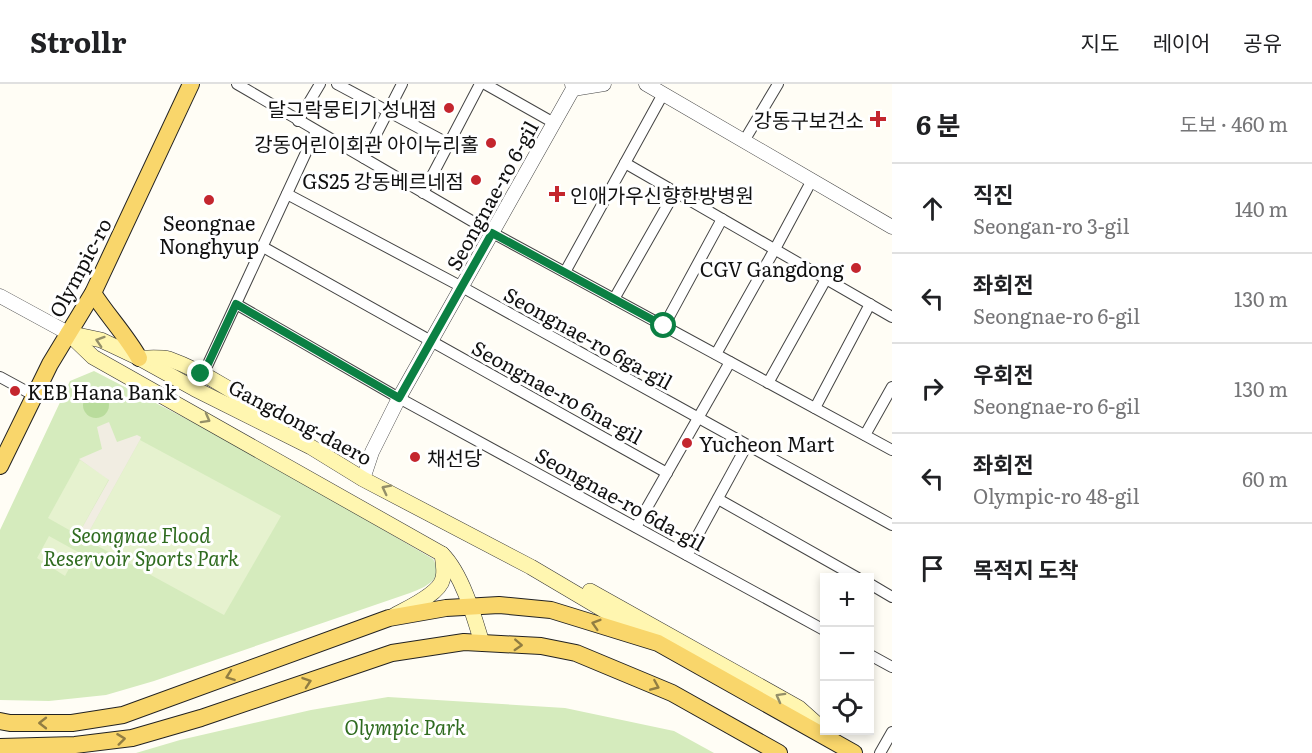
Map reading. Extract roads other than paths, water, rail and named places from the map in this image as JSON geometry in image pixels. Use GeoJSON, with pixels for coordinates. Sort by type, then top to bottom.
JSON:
{"type":"FeatureCollection","features":[{"type":"Feature","properties":{"kind":"main road","name":"Olympic-ro"},"geometry":{"type":"LineString","coordinates":[[0,466],[50,364],[93,293],[191,84]]}},
{"type":"Feature","properties":{"kind":"main road"},"geometry":{"type":"LineString","coordinates":[[93,293],[129,340],[139,358],[167,358],[201,374],[239,395],[311,447]]}},
{"type":"Feature","properties":{"kind":"main road"},"geometry":{"type":"LineString","coordinates":[[68,333],[93,357],[442,554],[450,563],[470,607],[482,643]]}},
{"type":"Feature","properties":{"kind":"main road","name":"Gangdong-daero"},"geometry":{"type":"LineString","coordinates":[[68,333],[101,340],[311,447],[363,478],[531,567],[658,643],[848,750]]}},
{"type":"Feature","properties":{"kind":"main road"},"geometry":{"type":"LineString","coordinates":[[333,492],[349,495],[358,489],[363,478]]}},
{"type":"Feature","properties":{"kind":"main road"},"geometry":{"type":"LineString","coordinates":[[410,502],[481,530],[799,708],[848,750]]}},
{"type":"Feature","properties":{"kind":"main road"},"geometry":{"type":"LineString","coordinates":[[390,618],[426,598],[440,587],[444,578],[442,554]]}},
{"type":"Feature","properties":{"kind":"main road","name":"Gangdong-daero"},"geometry":{"type":"LineString","coordinates":[[0,721],[72,723],[123,715],[390,618],[446,608],[499,605],[551,610],[658,643]]}},
{"type":"Feature","properties":{"kind":"main road"},"geometry":{"type":"LineString","coordinates":[[0,747],[75,745],[132,738],[201,718],[392,654],[464,642],[541,646],[576,653],[672,693],[779,753]]}},
{"type":"Feature","properties":{"kind":"street"},"geometry":{"type":"LineString","coordinates":[[237,84],[251,88],[298,121],[492,233],[892,450]]}},
{"type":"Feature","properties":{"kind":"street"},"geometry":{"type":"LineString","coordinates":[[298,121],[320,84]]}},
{"type":"Feature","properties":{"kind":"street"},"geometry":{"type":"LineString","coordinates":[[337,84],[449,144]]}},
{"type":"Feature","properties":{"kind":"street"},"geometry":{"type":"LineString","coordinates":[[364,158],[402,84]]}},
{"type":"Feature","properties":{"kind":"street"},"geometry":{"type":"LineString","coordinates":[[423,193],[480,84]]}},
{"type":"Feature","properties":{"kind":"street","name":"Seongnae-ro 6-gil"},"geometry":{"type":"LineString","coordinates":[[485,84],[554,123]]}},
{"type":"Feature","properties":{"kind":"street","name":"Seongnae-ro 6-gil"},"geometry":{"type":"LineString","coordinates":[[363,478],[372,452],[399,398],[554,123],[572,86],[604,84]]}},
{"type":"Feature","properties":{"kind":"street"},"geometry":{"type":"LineString","coordinates":[[646,84],[892,227]]}},
{"type":"Feature","properties":{"kind":"street"},"geometry":{"type":"LineString","coordinates":[[744,141],[778,84]]}},
{"type":"Feature","properties":{"kind":"street"},"geometry":{"type":"LineString","coordinates":[[565,272],[663,94]]}},
{"type":"Feature","properties":{"kind":"street"},"geometry":{"type":"LineString","coordinates":[[201,374],[208,364],[316,131]]}},
{"type":"Feature","properties":{"kind":"street"},"geometry":{"type":"LineString","coordinates":[[625,163],[892,317]]}},
{"type":"Feature","properties":{"kind":"street"},"geometry":{"type":"LineString","coordinates":[[716,354],[812,180]]}},
{"type":"Feature","properties":{"kind":"street"},"geometry":{"type":"LineString","coordinates":[[614,299],[675,192]]}},
{"type":"Feature","properties":{"kind":"street","name":"Seongnae-ro 6-gil"},"geometry":{"type":"LineString","coordinates":[[287,194],[462,287]]}},
{"type":"Feature","properties":{"kind":"street"},"geometry":{"type":"LineString","coordinates":[[664,326],[722,219]]}},
{"type":"Feature","properties":{"kind":"street"},"geometry":{"type":"LineString","coordinates":[[263,247],[431,341]]}},
{"type":"Feature","properties":{"kind":"street"},"geometry":{"type":"LineString","coordinates":[[768,383],[826,279]]}},
{"type":"Feature","properties":{"kind":"street","name":"Seongnae-ro 6ga-gil"},"geometry":{"type":"LineString","coordinates":[[462,287],[892,525]]}},
{"type":"Feature","properties":{"kind":"street"},"geometry":{"type":"LineString","coordinates":[[0,296],[68,333]]}},
{"type":"Feature","properties":{"kind":"street"},"geometry":{"type":"LineString","coordinates":[[236,304],[399,398]]}},
{"type":"Feature","properties":{"kind":"street"},"geometry":{"type":"LineString","coordinates":[[815,408],[870,304]]}},
{"type":"Feature","properties":{"kind":"street","name":"Seongnae-ro 6na-gil"},"geometry":{"type":"LineString","coordinates":[[431,341],[667,473]]}},
{"type":"Feature","properties":{"kind":"street"},"geometry":{"type":"LineString","coordinates":[[636,527],[730,362]]}},
{"type":"Feature","properties":{"kind":"street"},"geometry":{"type":"LineString","coordinates":[[0,377],[35,396]]}},
{"type":"Feature","properties":{"kind":"street"},"geometry":{"type":"LineString","coordinates":[[865,435],[892,387]]}},
{"type":"Feature","properties":{"kind":"street","name":"Seongnae-ro 6da-gil"},"geometry":{"type":"LineString","coordinates":[[399,398],[820,627]]}},
{"type":"Feature","properties":{"kind":"street"},"geometry":{"type":"LineString","coordinates":[[687,555],[747,445]]}},
{"type":"Feature","properties":{"kind":"street"},"geometry":{"type":"LineString","coordinates":[[718,499],[849,573]]}},
{"type":"Feature","properties":{"kind":"street"},"geometry":{"type":"LineString","coordinates":[[874,586],[892,597]]}},
{"type":"Feature","properties":{"kind":"street"},"geometry":{"type":"LineString","coordinates":[[874,657],[892,667]]}},
{"type":"Feature","properties":{"kind":"street"},"geometry":{"type":"LineString","coordinates":[[880,753],[892,732]]}},
{"type":"Feature","properties":{"kind":"place","name":"달그락뭉티기 성내점"},"geometry":{"type":"Point","coordinates":[449,108]}},
{"type":"Feature","properties":{"kind":"place","name":"강동구보건소"},"geometry":{"type":"Point","coordinates":[878,119]}},
{"type":"Feature","properties":{"kind":"place","name":"강동어린이회관 아이누리홀"},"geometry":{"type":"Point","coordinates":[491,143]}},
{"type":"Feature","properties":{"kind":"place","name":"GS25 강동베르네점"},"geometry":{"type":"Point","coordinates":[476,180]}},
{"type":"Feature","properties":{"kind":"place","name":"인애가우신향한방병원"},"geometry":{"type":"Point","coordinates":[557,194]}},
{"type":"Feature","properties":{"kind":"place","name":"Seongnae Nonghyup"},"geometry":{"type":"Point","coordinates":[209,200]}},
{"type":"Feature","properties":{"kind":"place","name":"CGV Gangdong"},"geometry":{"type":"Point","coordinates":[856,268]}},
{"type":"Feature","properties":{"kind":"place","name":"KEB Hana Bank"},"geometry":{"type":"Point","coordinates":[15,391]}},
{"type":"Feature","properties":{"kind":"place","name":"Yucheon Mart"},"geometry":{"type":"Point","coordinates":[687,443]}},
{"type":"Feature","properties":{"kind":"place","name":"채선당"},"geometry":{"type":"Point","coordinates":[415,457]}},
{"type":"Feature","properties":{"kind":"park label","name":"Seongnae Flood Reservoir Sports Park"},"geometry":{"type":"Point","coordinates":[141,546]}},
{"type":"Feature","properties":{"kind":"park label","name":"Olympic Park"},"geometry":{"type":"Point","coordinates":[405,726]}}]}
